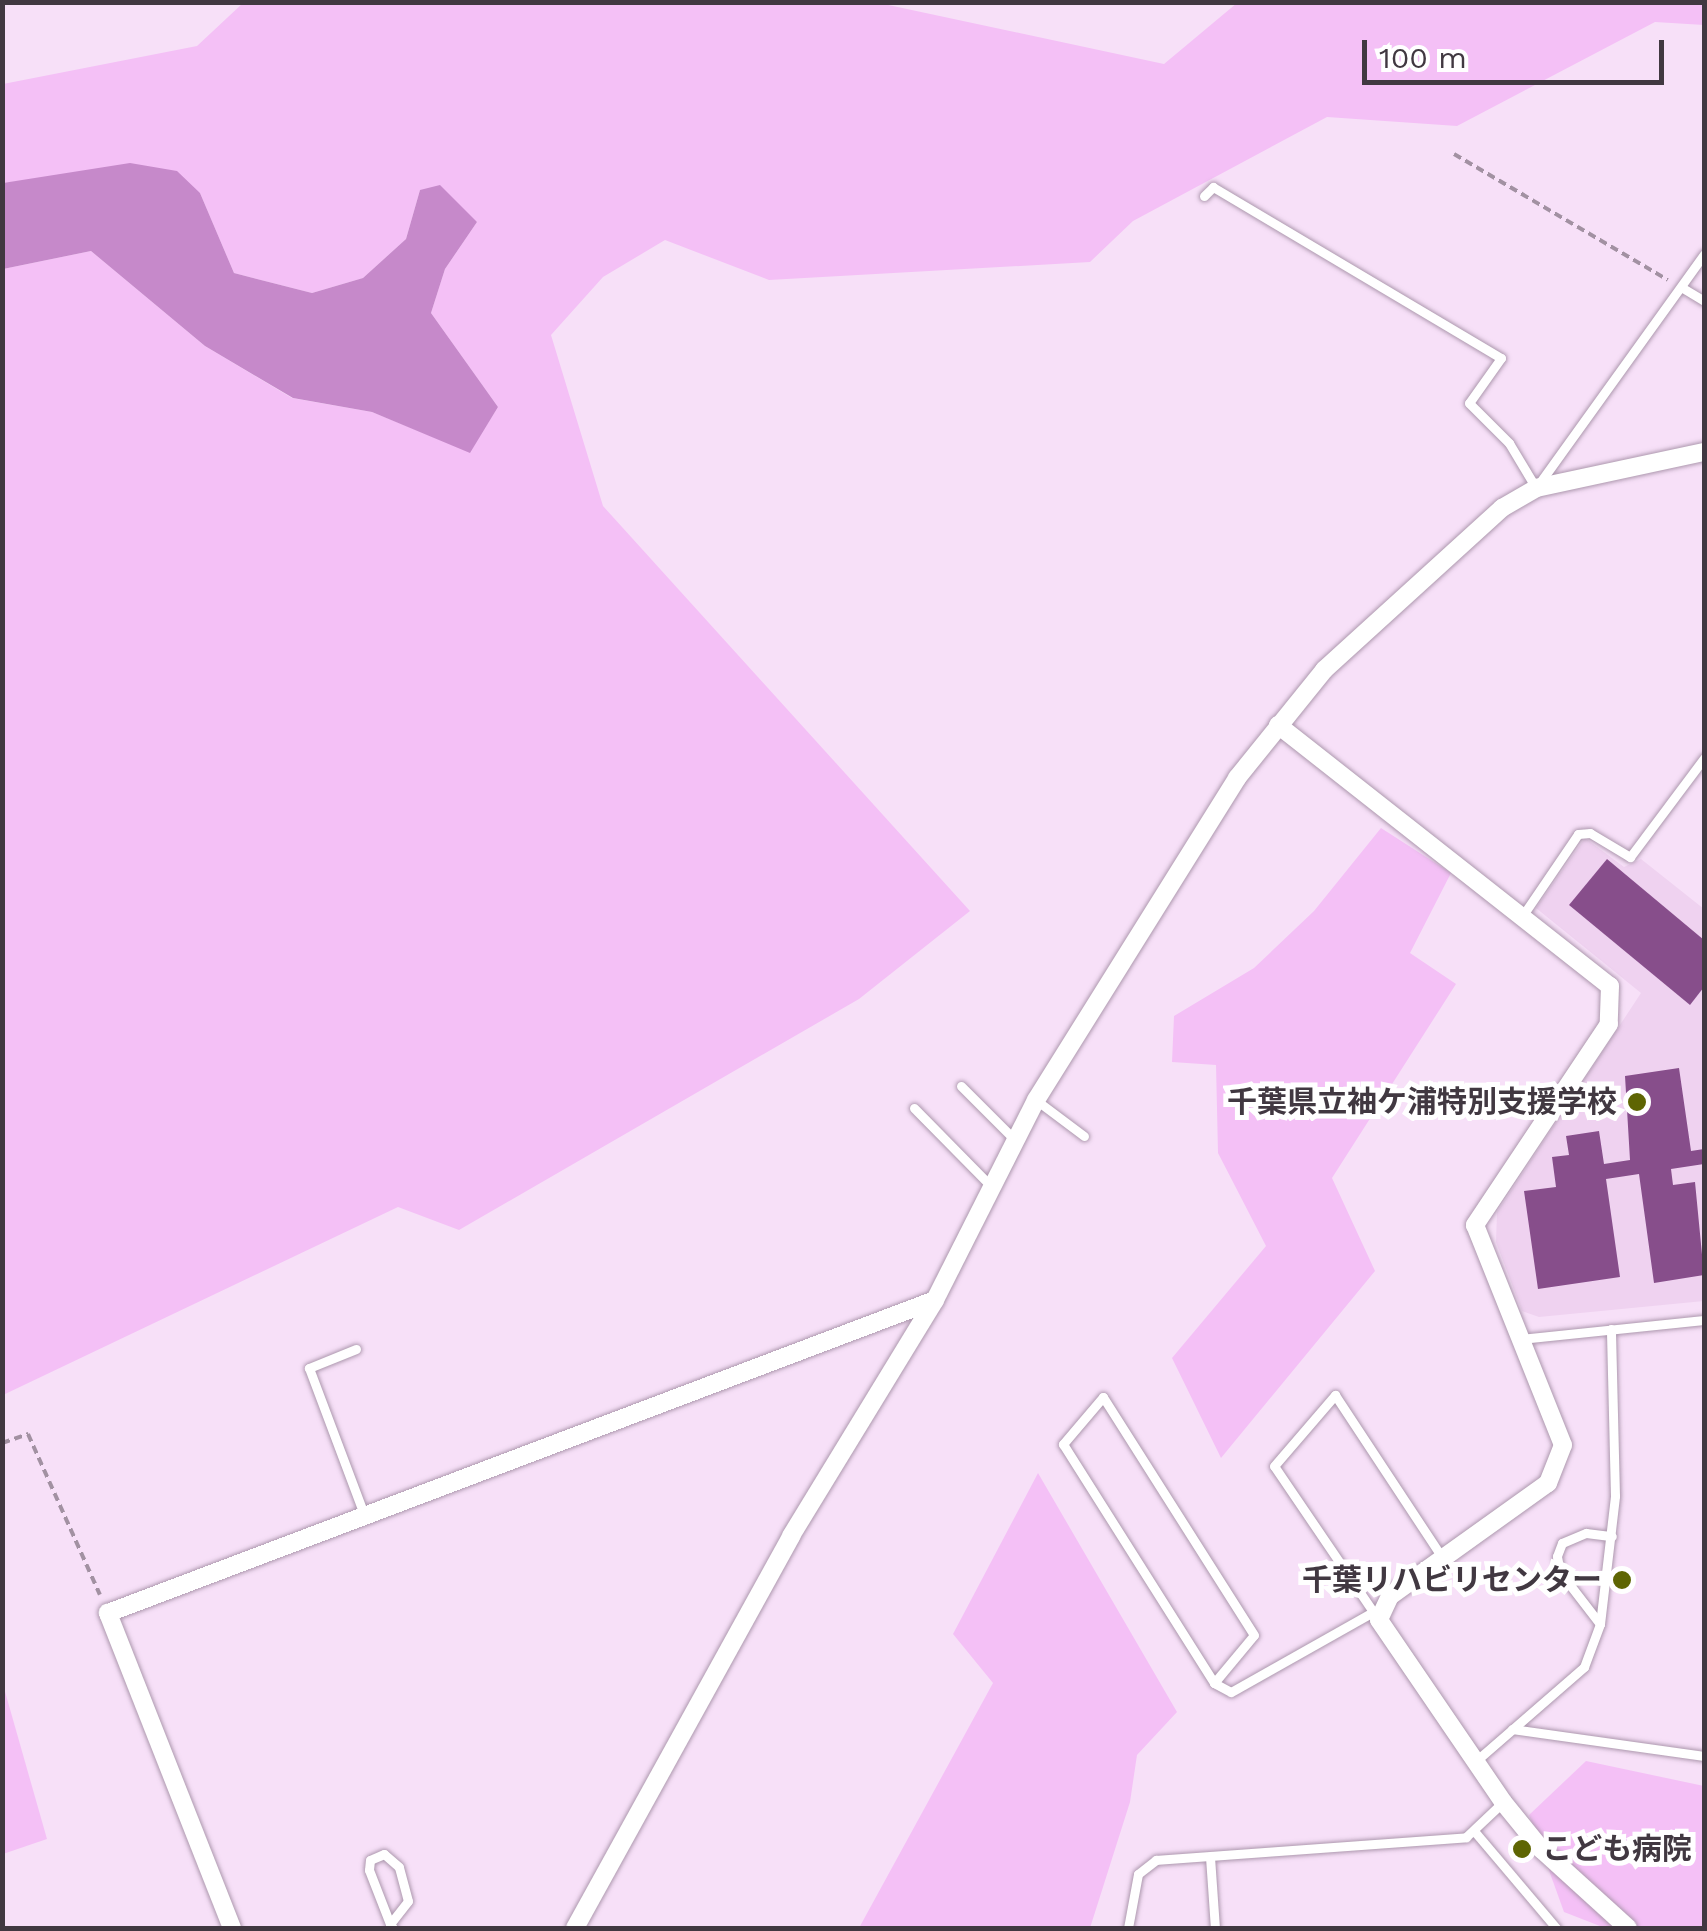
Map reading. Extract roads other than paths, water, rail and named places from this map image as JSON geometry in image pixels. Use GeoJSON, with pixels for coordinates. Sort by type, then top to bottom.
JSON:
{"type":"FeatureCollection","features":[{"type":"Feature","properties":{"kind":"street"},"geometry":{"type":"LineString","coordinates":[[575,1928],[791,1536],[935,1300],[1036,1100],[1172,874],[1278,725],[1324,670],[1446,554],[1536,488],[1704,452]]}},
{"type":"Feature","properties":{"kind":"street"},"geometry":{"type":"LineString","coordinates":[[1278,725],[1610,986],[1613,1006],[1608,1024],[1475,1225],[1563,1445],[1548,1483],[1390,1596],[1376,1616],[1478,1760],[1502,1802],[1542,1850],[1628,1928]]}},
{"type":"Feature","properties":{"kind":"street"},"geometry":{"type":"LineString","coordinates":[[232,1928],[108,1613],[363,1512],[935,1300]]}},
{"type":"Feature","properties":{"kind":"lane"},"geometry":{"type":"LineString","coordinates":[[1204,196],[1213,187],[1501,358],[1469,402],[1509,444],[1536,488],[1704,254]]}},
{"type":"Feature","properties":{"kind":"lane"},"geometry":{"type":"LineString","coordinates":[[1680,288],[1704,301]]}},
{"type":"Feature","properties":{"kind":"lane"},"geometry":{"type":"LineString","coordinates":[[1524,915],[1578,834],[1590,833],[1630,857],[1704,758]]}},
{"type":"Feature","properties":{"kind":"lane"},"geometry":{"type":"LineString","coordinates":[[961,1086],[1015,1140]]}},
{"type":"Feature","properties":{"kind":"lane"},"geometry":{"type":"LineString","coordinates":[[1036,1100],[1084,1136]]}},
{"type":"Feature","properties":{"kind":"lane"},"geometry":{"type":"LineString","coordinates":[[914,1108],[992,1186]]}},
{"type":"Feature","properties":{"kind":"lane"},"geometry":{"type":"LineString","coordinates":[[1518,1339],[1704,1320]]}},
{"type":"Feature","properties":{"kind":"lane"},"geometry":{"type":"LineString","coordinates":[[1478,1760],[1584,1667],[1600,1624],[1612,1536],[1611,1329]]}},
{"type":"Feature","properties":{"kind":"lane"},"geometry":{"type":"LineString","coordinates":[[356,1349],[309,1368],[363,1512]]}},
{"type":"Feature","properties":{"kind":"lane"},"geometry":{"type":"LineString","coordinates":[[1214,1683],[1254,1635],[1103,1398],[1063,1444],[1214,1683],[1231,1692],[1376,1616],[1274,1466],[1334,1394],[1443,1559]]}},
{"type":"Feature","properties":{"kind":"lane"},"geometry":{"type":"LineString","coordinates":[[1600,1624],[1560,1572],[1557,1556],[1562,1543],[1586,1533],[1612,1536]]}},
{"type":"Feature","properties":{"kind":"lane"},"geometry":{"type":"LineString","coordinates":[[1512,1729],[1704,1756]]}},
{"type":"Feature","properties":{"kind":"lane"},"geometry":{"type":"LineString","coordinates":[[1128,1928],[1138,1874],[1156,1860],[1475,1832],[1502,1802]]}},
{"type":"Feature","properties":{"kind":"lane"},"geometry":{"type":"LineString","coordinates":[[1475,1832],[1556,1928]]}},
{"type":"Feature","properties":{"kind":"lane"},"geometry":{"type":"LineString","coordinates":[[384,1854],[398,1867],[408,1901],[392,1926],[369,1870],[370,1860],[384,1854]]}},
{"type":"Feature","properties":{"kind":"lane"},"geometry":{"type":"LineString","coordinates":[[1210,1857],[1215,1928]]}},
{"type":"Feature","properties":{"kind":"place","name":"千葉県立袖ケ浦特別支援学校"},"geometry":{"type":"Point","coordinates":[1637,1102]}},
{"type":"Feature","properties":{"kind":"place","name":"千葉リハビリセンター"},"geometry":{"type":"Point","coordinates":[1622,1580]}},
{"type":"Feature","properties":{"kind":"place","name":"こども病院"},"geometry":{"type":"Point","coordinates":[1522,1849]}}]}
